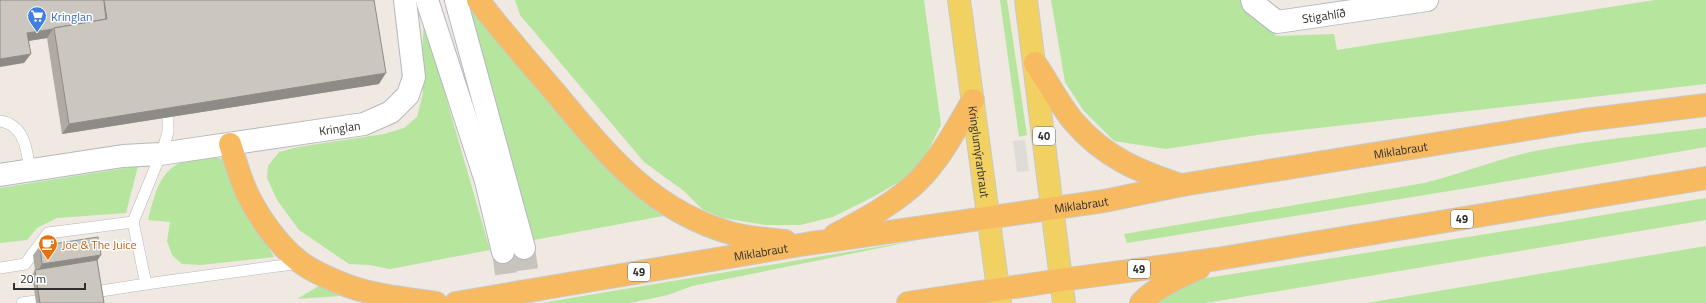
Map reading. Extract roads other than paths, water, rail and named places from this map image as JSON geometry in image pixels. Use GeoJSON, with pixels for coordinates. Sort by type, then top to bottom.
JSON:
{"type":"FeatureCollection","features":[{"type":"Feature","properties":{"kind":"highway"},"geometry":{"type":"LineString","coordinates":[[478,0],[603,149],[631,178],[656,198],[706,224],[734,234],[814,243],[866,218],[912,187],[936,159],[973,100]]}},
{"type":"Feature","properties":{"kind":"highway"},"geometry":{"type":"LineString","coordinates":[[1035,63],[1073,120],[1088,136],[1121,161],[1144,173],[1182,185]]}},
{"type":"Feature","properties":{"kind":"highway","name":"Miklabraut"},"geometry":{"type":"LineString","coordinates":[[456,303],[814,243],[1104,200],[1182,185],[1584,120],[1706,105]]}},
{"type":"Feature","properties":{"kind":"highway"},"geometry":{"type":"LineString","coordinates":[[230,144],[246,192],[254,207],[279,241],[301,263],[324,275],[361,290],[436,303]]}},
{"type":"Feature","properties":{"kind":"highway","name":"49"},"geometry":{"type":"LineString","coordinates":[[908,303],[999,296],[1061,280],[1217,259],[1706,178]]}},
{"type":"Feature","properties":{"kind":"highway"},"geometry":{"type":"LineString","coordinates":[[1141,303],[1147,297],[1171,281],[1217,259]]}},
{"type":"Feature","properties":{"kind":"main road","name":"Kringlumýrarbraut"},"geometry":{"type":"LineString","coordinates":[[959,0],[999,296]]}},
{"type":"Feature","properties":{"kind":"main road","name":"40"},"geometry":{"type":"LineString","coordinates":[[1026,0],[1064,303]]}},
{"type":"Feature","properties":{"kind":"street","name":"Kringlan"},"geometry":{"type":"LineString","coordinates":[[0,175],[123,156],[160,154],[364,124],[391,112],[408,95],[414,77],[405,0]]}},
{"type":"Feature","properties":{"kind":"street"},"geometry":{"type":"LineString","coordinates":[[427,0],[486,181],[503,252]]}},
{"type":"Feature","properties":{"kind":"street"},"geometry":{"type":"LineString","coordinates":[[456,0],[524,248]]}},
{"type":"Feature","properties":{"kind":"street","name":"Stigahlíð"},"geometry":{"type":"LineString","coordinates":[[1252,0],[1253,3],[1277,22],[1426,0]]}},
{"type":"Feature","properties":{"kind":"lane"},"geometry":{"type":"LineString","coordinates":[[146,284],[133,222],[168,132],[168,117]]}},
{"type":"Feature","properties":{"kind":"lane"},"geometry":{"type":"LineString","coordinates":[[0,121],[13,126],[20,133],[26,145],[30,170]]}},
{"type":"Feature","properties":{"kind":"lane"},"geometry":{"type":"LineString","coordinates":[[0,268],[25,264],[48,233],[133,222]]}},
{"type":"Feature","properties":{"kind":"lane"},"geometry":{"type":"LineString","coordinates":[[76,294],[301,263]]}},
{"type":"Feature","properties":{"kind":"lane"},"geometry":{"type":"LineString","coordinates":[[22,303],[61,297]]}},
{"type":"Feature","properties":{"kind":"tunnel"},"geometry":{"type":"LineString","coordinates":[[524,248],[532,303]]}},
{"type":"Feature","properties":{"kind":"tunnel"},"geometry":{"type":"LineString","coordinates":[[503,252],[510,303]]}},
{"type":"Feature","properties":{"kind":"place","name":"Kringlan"},"geometry":{"type":"Point","coordinates":[37,33]}},
{"type":"Feature","properties":{"kind":"place","name":"Joe & The Juice"},"geometry":{"type":"Point","coordinates":[48,261]}}]}
